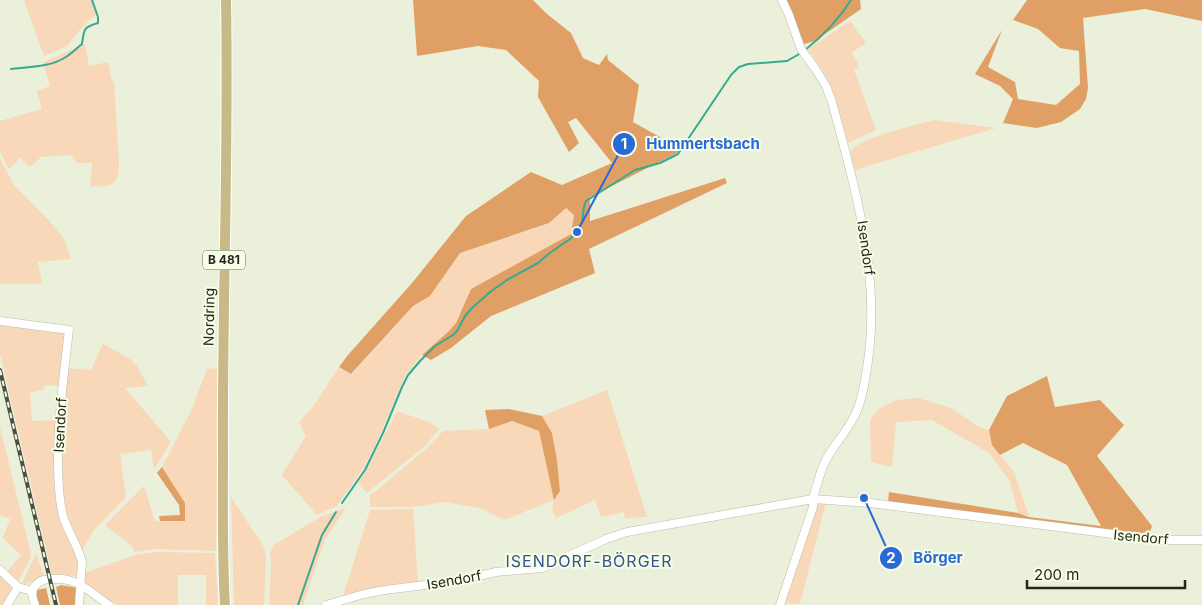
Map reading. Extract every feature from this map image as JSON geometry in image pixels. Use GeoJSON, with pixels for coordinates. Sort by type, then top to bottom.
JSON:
{"type":"FeatureCollection","features":[{"type":"Feature","properties":{"kind":"main road","name":"Nordring"},"geometry":{"type":"LineString","coordinates":[[225,600],[222,366],[227,70],[226,0]]}},
{"type":"Feature","properties":{"kind":"main road"},"geometry":{"type":"LineString","coordinates":[[221,605],[225,600]]}},
{"type":"Feature","properties":{"kind":"street","name":"Isendorf"},"geometry":{"type":"LineString","coordinates":[[780,605],[813,507],[813,499],[823,465],[858,410],[864,389],[871,331],[871,285],[860,214],[832,102],[826,86],[803,51],[782,0]]}},
{"type":"Feature","properties":{"kind":"street","name":"Isendorf"},"geometry":{"type":"LineString","coordinates":[[0,321],[69,330],[60,400],[58,471],[63,516],[81,556],[80,585]]}},
{"type":"Feature","properties":{"kind":"street","name":"Isendorf"},"geometry":{"type":"LineString","coordinates":[[326,605],[385,590],[457,581],[496,572],[542,568],[606,539],[627,532],[813,499],[870,503],[1151,539],[1202,540]]}},
{"type":"Feature","properties":{"kind":"street"},"geometry":{"type":"LineString","coordinates":[[0,570],[18,586],[32,591]]}},
{"type":"Feature","properties":{"kind":"street"},"geometry":{"type":"LineString","coordinates":[[35,605],[32,591],[35,585],[40,581],[58,578],[73,580],[109,605]]}},
{"type":"Feature","properties":{"kind":"street"},"geometry":{"type":"LineString","coordinates":[[80,585],[80,605]]}},
{"type":"Feature","properties":{"kind":"street"},"geometry":{"type":"LineString","coordinates":[[7,605],[18,586]]}},
{"type":"Feature","properties":{"kind":"shaded area"},"geometry":{"type":"Polygon","coordinates":[[[24,0],[93,0],[97,14],[83,26],[67,46],[44,56],[24,0]]]}},
{"type":"Feature","properties":{"kind":"shaded area"},"geometry":{"type":"Polygon","coordinates":[[[413,0],[533,0],[571,33],[583,58],[599,65],[607,54],[608,60],[639,85],[633,122],[683,150],[590,197],[590,221],[725,178],[727,183],[589,249],[595,273],[491,316],[451,348],[431,360],[422,355],[456,323],[471,289],[571,234],[574,215],[566,208],[549,223],[460,253],[430,296],[413,306],[351,374],[339,367],[412,283],[466,216],[531,172],[562,185],[612,163],[576,118],[568,122],[579,143],[569,152],[538,97],[539,81],[506,50],[478,46],[417,56],[413,0]]]}},
{"type":"Feature","properties":{"kind":"shaded area"},"geometry":{"type":"Polygon","coordinates":[[[787,0],[860,0],[861,9],[815,41],[804,44],[787,0]]]}},
{"type":"Feature","properties":{"kind":"shaded area"},"geometry":{"type":"Polygon","coordinates":[[[1027,0],[1202,0],[1202,21],[1145,9],[1083,18],[1088,88],[1086,99],[1080,109],[1061,122],[1037,128],[1003,123],[1013,99],[1000,86],[975,74],[1002,30],[988,67],[1015,82],[1018,99],[1056,105],[1080,84],[1079,51],[1060,48],[1038,29],[1013,20],[1027,0]]]}},
{"type":"Feature","properties":{"kind":"shaded area"},"geometry":{"type":"Polygon","coordinates":[[[850,21],[866,43],[851,53],[859,68],[854,70],[876,130],[848,143],[828,79],[808,49],[850,21]]]}},
{"type":"Feature","properties":{"kind":"shaded area"},"geometry":{"type":"Polygon","coordinates":[[[85,44],[89,66],[108,62],[112,81],[114,81],[119,163],[119,171],[115,181],[108,186],[90,186],[92,163],[77,163],[70,155],[41,157],[30,167],[20,158],[9,169],[0,152],[0,121],[42,109],[37,91],[50,86],[43,62],[85,44]]]}},
{"type":"Feature","properties":{"kind":"shaded area"},"geometry":{"type":"Polygon","coordinates":[[[935,120],[996,128],[854,170],[850,153],[856,146],[890,132],[935,120]]]}},
{"type":"Feature","properties":{"kind":"shaded area"},"geometry":{"type":"Polygon","coordinates":[[[0,159],[14,185],[64,239],[71,259],[38,262],[42,284],[0,284],[0,159]]]}},
{"type":"Feature","properties":{"kind":"shaded area"},"geometry":{"type":"Polygon","coordinates":[[[566,208],[574,215],[571,234],[471,289],[456,323],[422,355],[406,374],[364,467],[337,506],[317,515],[282,475],[306,436],[299,422],[313,407],[339,367],[352,374],[413,306],[430,296],[460,253],[549,223],[566,208]]]}},
{"type":"Feature","properties":{"kind":"shaded area"},"geometry":{"type":"Polygon","coordinates":[[[0,324],[67,331],[59,386],[44,385],[45,389],[30,393],[32,421],[58,420],[58,496],[79,557],[79,575],[52,575],[0,354],[0,324]]]}},
{"type":"Feature","properties":{"kind":"shaded area"},"geometry":{"type":"Polygon","coordinates":[[[103,344],[130,359],[137,366],[148,386],[125,388],[171,442],[154,469],[151,450],[120,454],[126,497],[94,530],[81,552],[65,515],[60,471],[66,368],[91,370],[103,344]]]}},
{"type":"Feature","properties":{"kind":"shaded area"},"geometry":{"type":"Polygon","coordinates":[[[219,368],[216,551],[156,549],[135,552],[132,546],[105,525],[144,486],[155,521],[185,521],[185,503],[162,467],[191,411],[207,369],[219,368]]]}},
{"type":"Feature","properties":{"kind":"shaded area"},"geometry":{"type":"Polygon","coordinates":[[[1047,376],[1055,407],[1100,400],[1124,425],[1097,456],[1152,526],[1148,538],[888,502],[889,492],[1018,513],[1029,517],[1101,526],[1067,465],[1023,443],[1000,455],[992,445],[989,430],[1007,396],[1047,376]]]}},
{"type":"Feature","properties":{"kind":"shaded area"},"geometry":{"type":"Polygon","coordinates":[[[607,390],[647,517],[625,518],[624,512],[601,517],[595,500],[556,518],[552,510],[554,500],[504,520],[480,508],[446,502],[413,507],[370,507],[370,495],[427,448],[443,431],[489,429],[512,421],[539,431],[554,499],[560,490],[557,460],[552,433],[542,416],[607,390]]]}},
{"type":"Feature","properties":{"kind":"shaded area"},"geometry":{"type":"Polygon","coordinates":[[[918,398],[951,408],[979,427],[989,430],[992,445],[1014,472],[1029,516],[1018,513],[1010,481],[989,453],[932,420],[896,422],[892,467],[871,462],[870,421],[877,410],[896,400],[918,398]]]}},
{"type":"Feature","properties":{"kind":"shaded area"},"geometry":{"type":"Polygon","coordinates":[[[509,409],[542,416],[552,433],[560,491],[554,500],[539,431],[512,421],[489,429],[485,410],[509,409]]]}},
{"type":"Feature","properties":{"kind":"shaded area"},"geometry":{"type":"Polygon","coordinates":[[[397,411],[429,422],[439,429],[425,446],[367,493],[358,483],[397,411]]]}},
{"type":"Feature","properties":{"kind":"shaded area"},"geometry":{"type":"Polygon","coordinates":[[[0,427],[31,554],[17,584],[6,573],[21,555],[3,538],[10,519],[0,515],[0,427]]]}},
{"type":"Feature","properties":{"kind":"shaded area"},"geometry":{"type":"Polygon","coordinates":[[[162,467],[185,503],[185,521],[160,521],[159,516],[180,515],[179,505],[157,473],[162,467]]]}},
{"type":"Feature","properties":{"kind":"shaded area"},"geometry":{"type":"Polygon","coordinates":[[[231,497],[264,547],[266,558],[264,605],[234,605],[231,497]]]}},
{"type":"Feature","properties":{"kind":"shaded area"},"geometry":{"type":"Polygon","coordinates":[[[817,501],[826,502],[800,604],[782,603],[817,501]]]}},
{"type":"Feature","properties":{"kind":"shaded area"},"geometry":{"type":"Polygon","coordinates":[[[346,508],[325,539],[303,605],[269,605],[270,552],[274,545],[322,516],[346,508]]]}},
{"type":"Feature","properties":{"kind":"shaded area"},"geometry":{"type":"Polygon","coordinates":[[[413,509],[418,582],[382,586],[343,596],[370,510],[413,509]]]}},
{"type":"Feature","properties":{"kind":"shaded area"},"geometry":{"type":"Polygon","coordinates":[[[156,552],[215,553],[217,605],[206,605],[206,575],[178,575],[178,605],[117,605],[83,582],[85,573],[135,555],[156,552]]]}},
{"type":"Feature","properties":{"kind":"shaded area"},"geometry":{"type":"Polygon","coordinates":[[[36,554],[44,576],[32,582],[22,583],[36,554]]]}},
{"type":"Feature","properties":{"kind":"shaded area"},"geometry":{"type":"Polygon","coordinates":[[[0,573],[15,587],[4,605],[0,605],[0,573]]]}},
{"type":"Feature","properties":{"kind":"shaded area"},"geometry":{"type":"Polygon","coordinates":[[[61,585],[78,588],[78,605],[60,605],[56,587],[61,585]]]}},
{"type":"Feature","properties":{"kind":"shaded area"},"geometry":{"type":"Polygon","coordinates":[[[46,588],[50,605],[38,605],[37,590],[46,588]]]}},
{"type":"Feature","properties":{"kind":"waterway"},"geometry":{"type":"LineString","coordinates":[[11,69],[54,63],[66,57],[82,44],[85,30],[89,26],[98,23],[98,17],[92,0]]}},
{"type":"Feature","properties":{"kind":"waterway"},"geometry":{"type":"LineString","coordinates":[[805,50],[830,27],[851,0]]}},
{"type":"Feature","properties":{"kind":"waterway"},"geometry":{"type":"LineString","coordinates":[[342,503],[365,470],[408,375],[435,346],[457,331],[472,308],[507,280],[538,263],[570,239],[577,232],[582,222],[586,201],[635,170],[660,163],[678,154],[731,75],[739,67],[748,64],[787,61],[801,53]]}},
{"type":"Feature","properties":{"kind":"waterway"},"geometry":{"type":"LineString","coordinates":[[298,605],[322,535],[336,512]]}},
{"type":"Feature","properties":{"kind":"railway"},"geometry":{"type":"LineString","coordinates":[[0,370],[56,605]]}},
{"type":"Feature","properties":{"kind":"place","name":"Hummertsbach"},"geometry":{"type":"Point","coordinates":[577,232]}},
{"type":"Feature","properties":{"kind":"place","name":"Börger"},"geometry":{"type":"Point","coordinates":[864,498]}},
{"type":"Feature","properties":{"kind":"district","name":"ISENDORF-BÖRGER"},"geometry":{"type":"Point","coordinates":[589,561]}}]}
